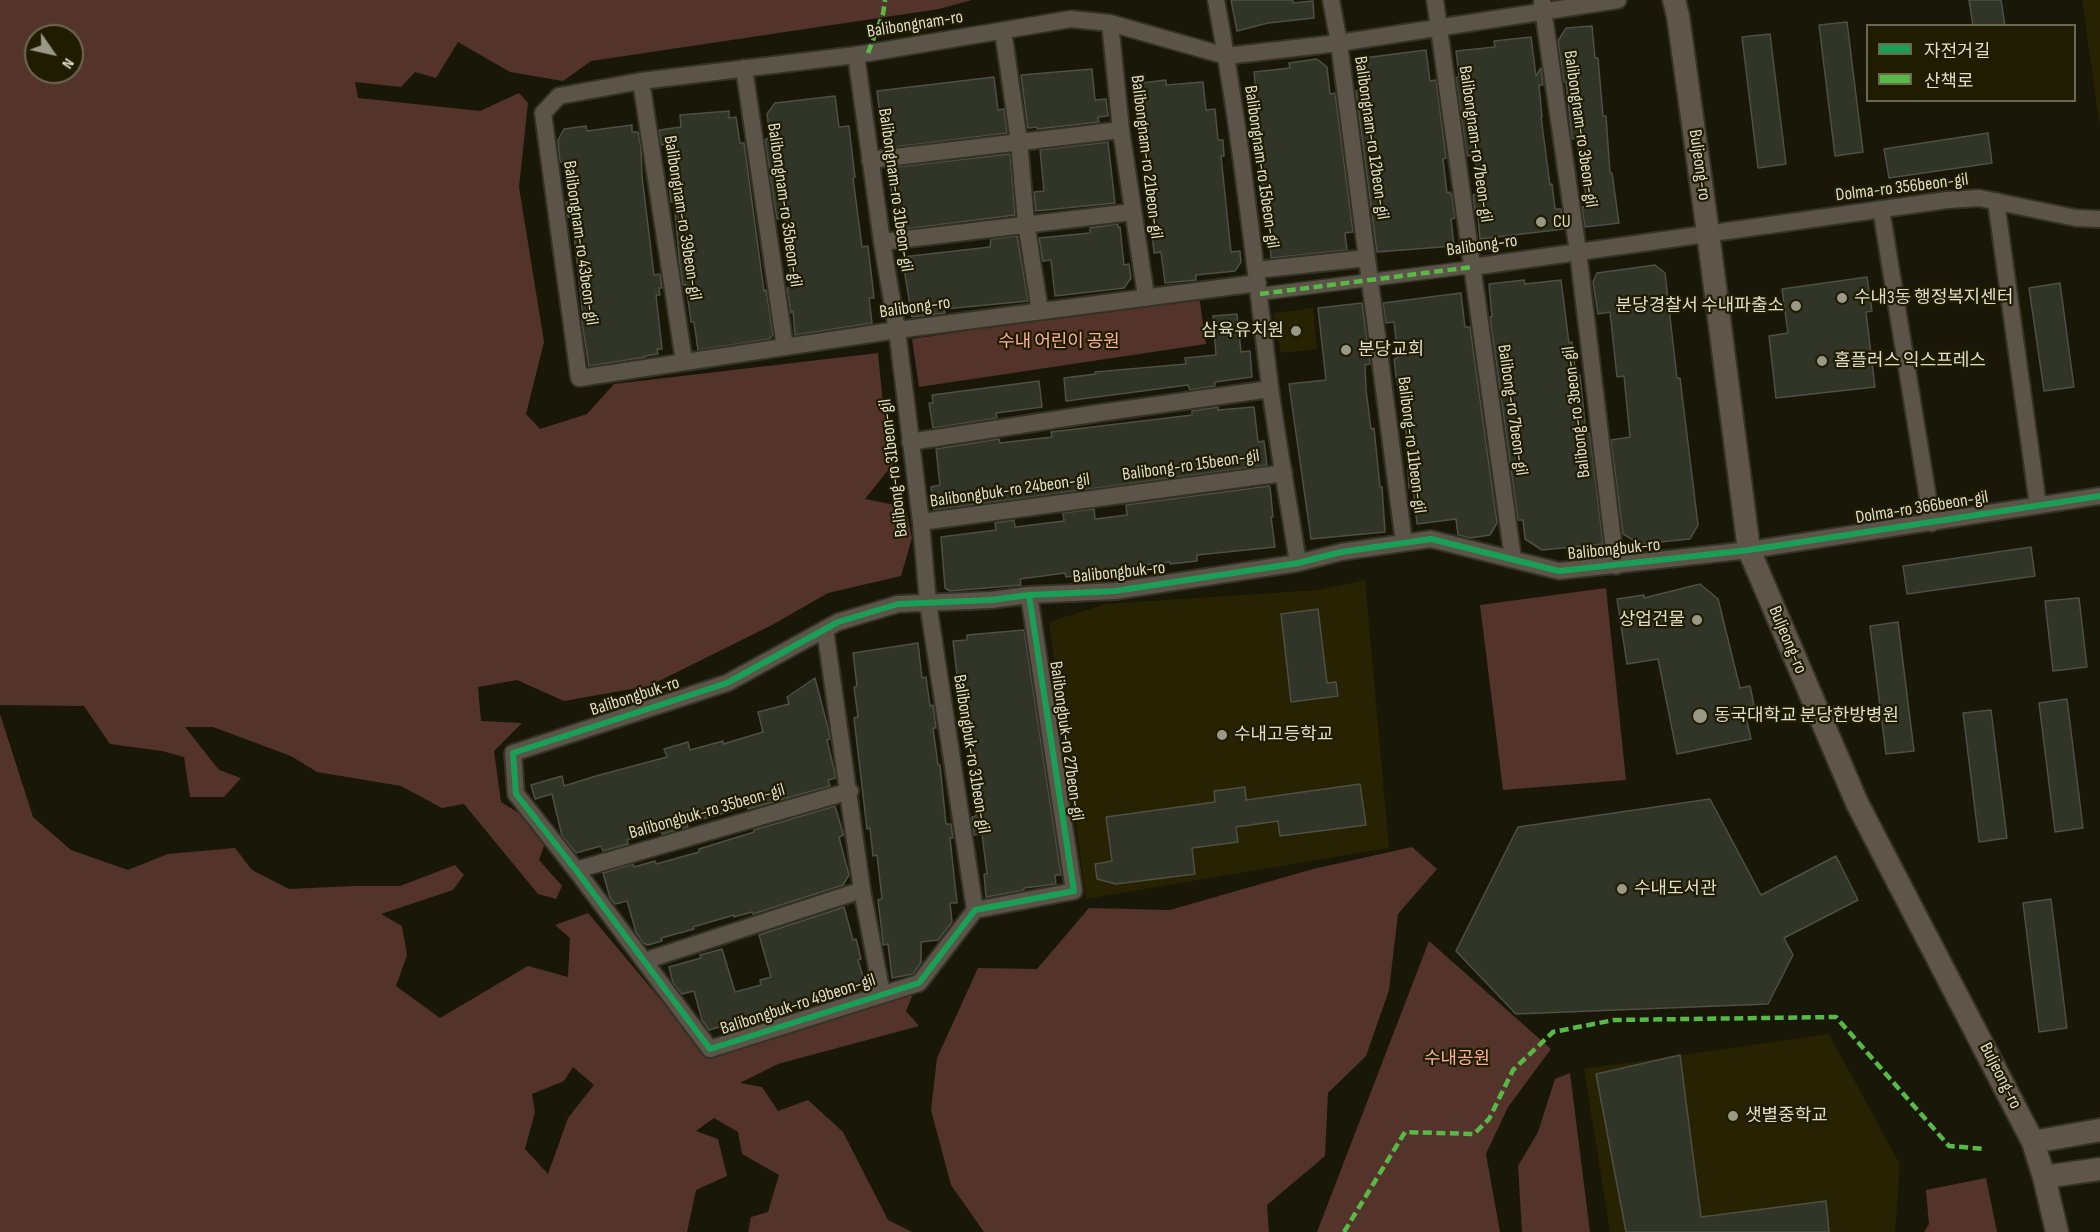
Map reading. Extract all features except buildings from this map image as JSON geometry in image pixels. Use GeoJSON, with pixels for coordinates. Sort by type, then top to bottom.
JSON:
{"type":"FeatureCollection","features":[{"type":"Feature","properties":{"kind":"main road","name":"Buljeong-ro"},"geometry":{"type":"LineString","coordinates":[[1674,0],[1708,233],[1749,550],[1857,803],[2033,1142],[2057,1232]]}},
{"type":"Feature","properties":{"kind":"main road"},"geometry":{"type":"LineString","coordinates":[[2033,1142],[2100,1130]]}},
{"type":"Feature","properties":{"kind":"main road"},"geometry":{"type":"LineString","coordinates":[[2044,1177],[2100,1169]]}},
{"type":"Feature","properties":{"kind":"street","name":"Balibongnam-ro 15beon-gil"},"geometry":{"type":"LineString","coordinates":[[1216,0],[1258,282]]}},
{"type":"Feature","properties":{"kind":"street","name":"Balibongnam-ro 12beon-gil"},"geometry":{"type":"LineString","coordinates":[[1331,0],[1370,281]]}},
{"type":"Feature","properties":{"kind":"street","name":"Balibongnam-ro 7beon-gil"},"geometry":{"type":"LineString","coordinates":[[1435,0],[1472,267]]}},
{"type":"Feature","properties":{"kind":"street","name":"Balibongnam-ro"},"geometry":{"type":"LineString","coordinates":[[543,113],[559,96],[641,81],[856,55],[1071,19],[1110,23],[1226,56],[1338,43],[1439,27],[1543,5],[1618,0]]}},
{"type":"Feature","properties":{"kind":"street","name":"Balibongnam-ro 3beon-gil"},"geometry":{"type":"LineString","coordinates":[[1543,5],[1578,252]]}},
{"type":"Feature","properties":{"kind":"street","name":"Balibongnam-ro 21beon-gil"},"geometry":{"type":"LineString","coordinates":[[1110,23],[1121,130],[1146,296]]}},
{"type":"Feature","properties":{"kind":"street"},"geometry":{"type":"LineString","coordinates":[[1003,31],[1019,141],[1026,224],[1040,311]]}},
{"type":"Feature","properties":{"kind":"street","name":"Balibongnam-ro 31beon-gil"},"geometry":{"type":"LineString","coordinates":[[856,55],[882,242],[897,330]]}},
{"type":"Feature","properties":{"kind":"street","name":"Balibongnam-ro 35beon-gil"},"geometry":{"type":"LineString","coordinates":[[744,68],[785,347]]}},
{"type":"Feature","properties":{"kind":"street","name":"Balibongnam-ro 39beon-gil"},"geometry":{"type":"LineString","coordinates":[[641,81],[684,361]]}},
{"type":"Feature","properties":{"kind":"street","name":"Balibongnam-ro 43beon-gil"},"geometry":{"type":"LineString","coordinates":[[543,113],[579,378]]}},
{"type":"Feature","properties":{"kind":"street"},"geometry":{"type":"LineString","coordinates":[[870,160],[1121,130]]}},
{"type":"Feature","properties":{"kind":"street","name":"Dolma-ro 356beon-gil"},"geometry":{"type":"LineString","coordinates":[[1708,233],[1947,200],[1979,198],[2076,218],[2100,219]]}},
{"type":"Feature","properties":{"kind":"street"},"geometry":{"type":"LineString","coordinates":[[1996,201],[2038,505]]}},
{"type":"Feature","properties":{"kind":"street"},"geometry":{"type":"LineString","coordinates":[[1881,209],[1932,523]]}},
{"type":"Feature","properties":{"kind":"street"},"geometry":{"type":"LineString","coordinates":[[882,242],[1132,212]]}},
{"type":"Feature","properties":{"kind":"street","name":"Balibong-ro"},"geometry":{"type":"LineString","coordinates":[[579,378],[897,330],[1146,296],[1258,282],[1370,281],[1708,233]]}},
{"type":"Feature","properties":{"kind":"street","name":"Balibong-ro 3beon-gil"},"geometry":{"type":"LineString","coordinates":[[1578,252],[1616,566]]}},
{"type":"Feature","properties":{"kind":"street"},"geometry":{"type":"LineString","coordinates":[[1258,282],[1367,258]]}},
{"type":"Feature","properties":{"kind":"street","name":"Balibong-ro 7beon-gil"},"geometry":{"type":"LineString","coordinates":[[1472,267],[1513,559]]}},
{"type":"Feature","properties":{"kind":"street","name":"Balibong-ro 11beon-gil"},"geometry":{"type":"LineString","coordinates":[[1370,281],[1404,543]]}},
{"type":"Feature","properties":{"kind":"street","name":"Balibong-ro 15beon-gil"},"geometry":{"type":"LineString","coordinates":[[1258,282],[1270,389],[1298,563]]}},
{"type":"Feature","properties":{"kind":"street","name":"Balibong-ro 31beon-gil"},"geometry":{"type":"LineString","coordinates":[[897,330],[921,522],[928,603]]}},
{"type":"Feature","properties":{"kind":"street"},"geometry":{"type":"LineString","coordinates":[[910,442],[1270,389]]}},
{"type":"Feature","properties":{"kind":"street","name":"Balibong-ro 15beon-gil"},"geometry":{"type":"LineString","coordinates":[[1104,498],[1284,473]]}},
{"type":"Feature","properties":{"kind":"street","name":"Dolma-ro 366beon-gil"},"geometry":{"type":"LineString","coordinates":[[1749,550],[2100,496]]}},
{"type":"Feature","properties":{"kind":"street","name":"Balibongbuk-ro 24beon-gil"},"geometry":{"type":"LineString","coordinates":[[921,522],[1104,498]]}},
{"type":"Feature","properties":{"kind":"street","name":"Balibongbuk-ro"},"geometry":{"type":"LineString","coordinates":[[513,753],[727,683],[838,622],[898,604],[1115,591],[1298,563],[1341,552],[1431,539],[1559,571],[1749,550]]}},
{"type":"Feature","properties":{"kind":"street","name":"Balibongbuk-ro 27beon-gil"},"geometry":{"type":"LineString","coordinates":[[975,910],[1074,891],[1029,595]]}},
{"type":"Feature","properties":{"kind":"street","name":"Balibongbuk-ro 31beon-gil"},"geometry":{"type":"LineString","coordinates":[[928,603],[975,910]]}},
{"type":"Feature","properties":{"kind":"street"},"geometry":{"type":"LineString","coordinates":[[825,629],[850,791],[862,890],[882,994]]}},
{"type":"Feature","properties":{"kind":"street","name":"Balibongbuk-ro 49beon-gil"},"geometry":{"type":"LineString","coordinates":[[513,753],[516,794],[710,1049],[919,983],[975,910]]}},
{"type":"Feature","properties":{"kind":"street","name":"Balibongbuk-ro 35beon-gil"},"geometry":{"type":"LineString","coordinates":[[576,870],[850,791]]}},
{"type":"Feature","properties":{"kind":"street"},"geometry":{"type":"LineString","coordinates":[[644,961],[862,890]]}},
{"type":"Feature","properties":{"kind":"shaded area"},"geometry":{"type":"Polygon","coordinates":[[[2082,0],[2100,0],[2100,128],[2082,0]]]}},
{"type":"Feature","properties":{"kind":"shaded area","name":"삼육유치원"},"geometry":{"type":"Polygon","coordinates":[[[1313,308],[1317,349],[1281,353],[1274,313],[1313,308]]]}},
{"type":"Feature","properties":{"kind":"shaded area","name":"수내고등학교"},"geometry":{"type":"Polygon","coordinates":[[[1365,580],[1389,848],[1086,899],[1049,622],[1105,604],[1318,590],[1365,580]]]}},
{"type":"Feature","properties":{"kind":"shaded area","name":"샛별중학교"},"geometry":{"type":"Polygon","coordinates":[[[1829,1034],[1900,1164],[1895,1232],[1610,1232],[1584,1069],[1829,1034]]]}},
{"type":"Feature","properties":{"kind":"green space"},"geometry":{"type":"Polygon","coordinates":[[[0,0],[972,0],[939,9],[591,61],[563,81],[510,72],[458,42],[436,78],[415,72],[401,87],[355,82],[358,98],[480,111],[519,93],[528,103],[519,187],[544,342],[526,414],[540,429],[587,414],[614,384],[878,353],[884,414],[897,459],[865,499],[905,507],[912,538],[901,576],[828,593],[772,625],[649,686],[564,701],[517,680],[478,687],[481,721],[522,723],[494,751],[501,802],[549,832],[539,860],[562,886],[556,899],[538,894],[464,804],[442,808],[401,786],[317,772],[291,756],[213,727],[185,727],[219,770],[241,778],[224,797],[190,797],[184,757],[162,751],[110,744],[84,706],[0,705],[0,0]]]}},
{"type":"Feature","properties":{"kind":"green space","name":"수내 어린이 공원"},"geometry":{"type":"Polygon","coordinates":[[[1199,296],[1206,344],[919,387],[912,339],[1199,296]]]}},
{"type":"Feature","properties":{"kind":"green space"},"geometry":{"type":"Polygon","coordinates":[[[1606,588],[1626,780],[1503,790],[1480,605],[1606,588]]]}},
{"type":"Feature","properties":{"kind":"green space"},"geometry":{"type":"Polygon","coordinates":[[[0,714],[33,817],[71,850],[128,870],[168,854],[235,848],[252,870],[289,889],[400,886],[455,865],[464,875],[453,890],[381,914],[402,926],[407,955],[396,986],[440,1018],[528,966],[568,977],[570,938],[555,925],[588,913],[677,1019],[718,1049],[914,992],[906,1011],[919,1026],[778,1064],[740,1083],[762,1087],[778,1111],[808,1100],[843,1132],[888,1220],[912,1232],[748,1232],[751,1217],[768,1212],[779,1175],[742,1154],[738,1132],[714,1118],[696,1131],[718,1139],[727,1176],[696,1190],[687,1232],[0,1232],[0,714]],[[573,1067],[564,1081],[532,1094],[535,1112],[525,1149],[548,1174],[568,1118],[594,1085],[573,1067]]]}},
{"type":"Feature","properties":{"kind":"green space"},"geometry":{"type":"Polygon","coordinates":[[[1412,847],[1437,869],[1398,914],[1389,990],[1366,1056],[1328,1093],[1325,1156],[1267,1205],[1269,1232],[984,1232],[951,1185],[931,1110],[937,1058],[978,968],[1037,969],[1089,908],[1170,910],[1313,869],[1412,847]]]}},
{"type":"Feature","properties":{"kind":"green space","name":"수내공원"},"geometry":{"type":"Polygon","coordinates":[[[1429,941],[1551,1049],[1508,1107],[1486,1154],[1500,1232],[1317,1232],[1429,941]]]}},
{"type":"Feature","properties":{"kind":"green space"},"geometry":{"type":"Polygon","coordinates":[[[1570,1073],[1590,1232],[1522,1232],[1518,1166],[1538,1132],[1555,1079],[1570,1073]]]}},
{"type":"Feature","properties":{"kind":"green space"},"geometry":{"type":"Polygon","coordinates":[[[1986,1178],[1997,1232],[1924,1232],[1929,1224],[1926,1190],[1986,1178]]]}},
{"type":"Feature","properties":{"kind":"marked path"},"geometry":{"type":"LineString","coordinates":[[868,53],[883,14],[885,0]]}},
{"type":"Feature","properties":{"kind":"marked path"},"geometry":{"type":"LineString","coordinates":[[1260,294],[1472,267]]}},
{"type":"Feature","properties":{"kind":"marked path"},"geometry":{"type":"LineString","coordinates":[[1344,1232],[1405,1132],[1474,1134],[1489,1119],[1513,1070],[1553,1032],[1614,1020],[1836,1017],[1949,1146],[1986,1149]]}},
{"type":"Feature","properties":{"kind":"cycle path"},"geometry":{"type":"LineString","coordinates":[[1029,595],[1074,891],[975,910],[919,983],[710,1049],[516,794],[513,753],[727,683],[838,622],[898,604],[991,600],[1029,595],[1115,591],[1298,563],[1341,552],[1431,539],[1559,571],[1749,550],[2100,496]]}},
{"type":"Feature","properties":{"kind":"place","name":"CU"},"geometry":{"type":"Point","coordinates":[1541,222]}},
{"type":"Feature","properties":{"kind":"place","name":"수내3동 행정복지센터"},"geometry":{"type":"Point","coordinates":[1842,298]}},
{"type":"Feature","properties":{"kind":"place","name":"분당경찰서 수내파출소"},"geometry":{"type":"Point","coordinates":[1796,306]}},
{"type":"Feature","properties":{"kind":"place","name":"삼육유치원"},"geometry":{"type":"Point","coordinates":[1296,331]}},
{"type":"Feature","properties":{"kind":"place","name":"분당교회"},"geometry":{"type":"Point","coordinates":[1346,350]}},
{"type":"Feature","properties":{"kind":"place","name":"홈플러스 익스프레스"},"geometry":{"type":"Point","coordinates":[1822,361]}},
{"type":"Feature","properties":{"kind":"place","name":"상업건물"},"geometry":{"type":"Point","coordinates":[1697,620]}},
{"type":"Feature","properties":{"kind":"place","name":"동국대학교 분당한방병원"},"geometry":{"type":"Point","coordinates":[1700,716]}},
{"type":"Feature","properties":{"kind":"place","name":"수내고등학교"},"geometry":{"type":"Point","coordinates":[1222,735]}},
{"type":"Feature","properties":{"kind":"place","name":"수내도서관"},"geometry":{"type":"Point","coordinates":[1622,889]}},
{"type":"Feature","properties":{"kind":"place","name":"샛별중학교"},"geometry":{"type":"Point","coordinates":[1733,1116]}}]}
